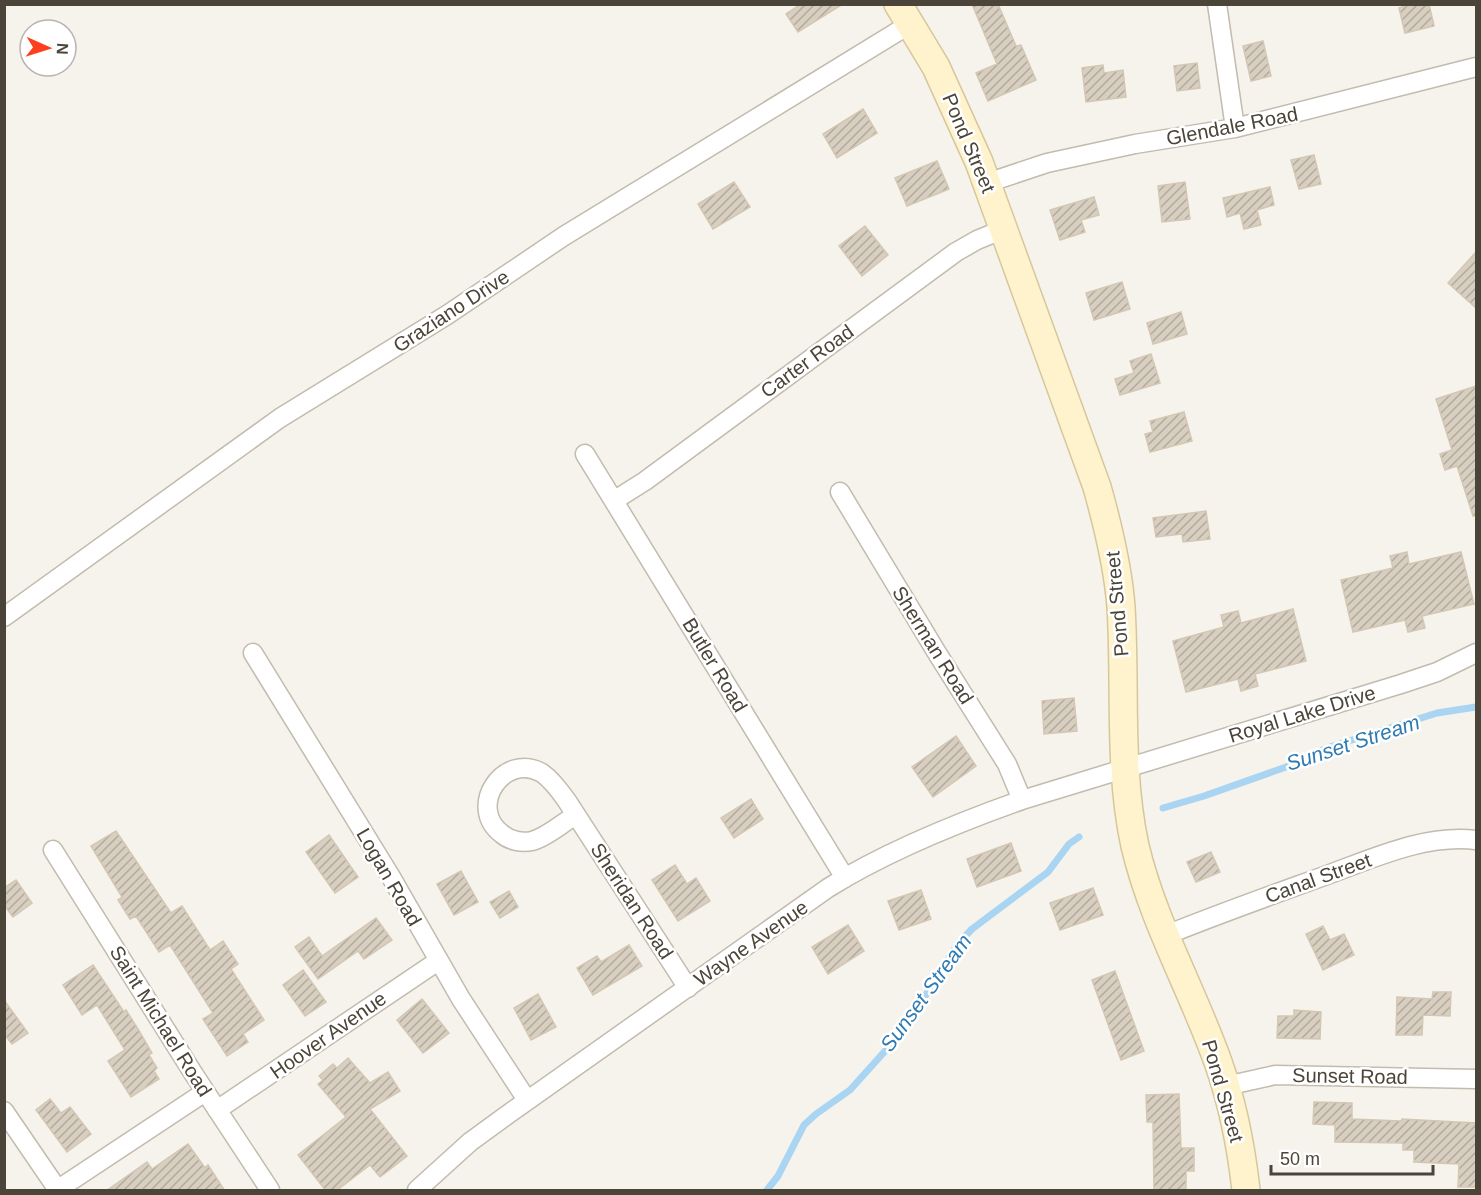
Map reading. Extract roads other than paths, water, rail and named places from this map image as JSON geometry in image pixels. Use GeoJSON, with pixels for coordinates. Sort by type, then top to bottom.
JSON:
{"type":"FeatureCollection","features":[{"type":"Feature","properties":{"kind":"main road","name":"Pond Street"},"geometry":{"type":"LineString","coordinates":[[904,14],[947,90],[987,183],[1089,463],[1109,533],[1121,606],[1125,768],[1130,821],[1149,894],[1164,936],[1205,1028],[1226,1086],[1240,1142],[1246,1191]]}},
{"type":"Feature","properties":{"kind":"street"},"geometry":{"type":"LineString","coordinates":[[1217,4],[1235,128]]}},
{"type":"Feature","properties":{"kind":"street","name":"Graziano Drive"},"geometry":{"type":"LineString","coordinates":[[4,617],[280,418],[447,315],[904,14]]}},
{"type":"Feature","properties":{"kind":"street","name":"Glendale Road"},"geometry":{"type":"LineString","coordinates":[[987,183],[1047,163],[1135,144],[1235,128],[1476,67]]}},
{"type":"Feature","properties":{"kind":"street","name":"Carter Road"},"geometry":{"type":"LineString","coordinates":[[615,500],[645,481],[956,252],[1004,229]]}},
{"type":"Feature","properties":{"kind":"street","name":"Butler Road"},"geometry":{"type":"LineString","coordinates":[[585,454],[845,878]]}},
{"type":"Feature","properties":{"kind":"street","name":"Sherman Road"},"geometry":{"type":"LineString","coordinates":[[840,492],[1007,764],[1022,800]]}},
{"type":"Feature","properties":{"kind":"street","name":"Logan Road"},"geometry":{"type":"LineString","coordinates":[[253,653],[391,877],[474,1021],[527,1100]]}},
{"type":"Feature","properties":{"kind":"street","name":"Royal Lake Drive"},"geometry":{"type":"LineString","coordinates":[[1125,768],[1401,684],[1437,672],[1476,653]]}},
{"type":"Feature","properties":{"kind":"street","name":"Wayne Avenue"},"geometry":{"type":"LineString","coordinates":[[417,1191],[470,1142],[527,1100],[845,878],[966,821],[1022,800],[1125,768]]}},
{"type":"Feature","properties":{"kind":"street","name":"Sheridan Road"},"geometry":{"type":"LineString","coordinates":[[576,814],[536,839],[519,841],[507,838],[493,825],[488,811],[488,796],[494,784],[505,773],[519,769],[533,770],[550,780],[576,814],[688,988]]}},
{"type":"Feature","properties":{"kind":"street","name":"Canal Street"},"geometry":{"type":"LineString","coordinates":[[1164,936],[1235,908],[1407,848],[1442,840],[1476,840]]}},
{"type":"Feature","properties":{"kind":"street","name":"Saint Michael Road"},"geometry":{"type":"LineString","coordinates":[[53,850],[270,1191]]}},
{"type":"Feature","properties":{"kind":"street","name":"Hoover Avenue"},"geometry":{"type":"LineString","coordinates":[[217,1110],[438,961]]}},
{"type":"Feature","properties":{"kind":"street","name":"Sunset Road"},"geometry":{"type":"LineString","coordinates":[[1226,1086],[1275,1075],[1476,1079]]}},
{"type":"Feature","properties":{"kind":"street"},"geometry":{"type":"LineString","coordinates":[[4,1111],[58,1190],[206,1092]]}},
{"type":"Feature","properties":{"kind":"waterway","name":"Sunset Stream"},"geometry":{"type":"LineString","coordinates":[[1163,808],[1286,767],[1327,748],[1437,713],[1476,707]]}},
{"type":"Feature","properties":{"kind":"waterway","name":"Sunset Stream"},"geometry":{"type":"LineString","coordinates":[[767,1190],[778,1176],[804,1125],[850,1090],[904,1030],[957,945],[972,929],[1048,872],[1069,844],[1079,837]]}}]}
